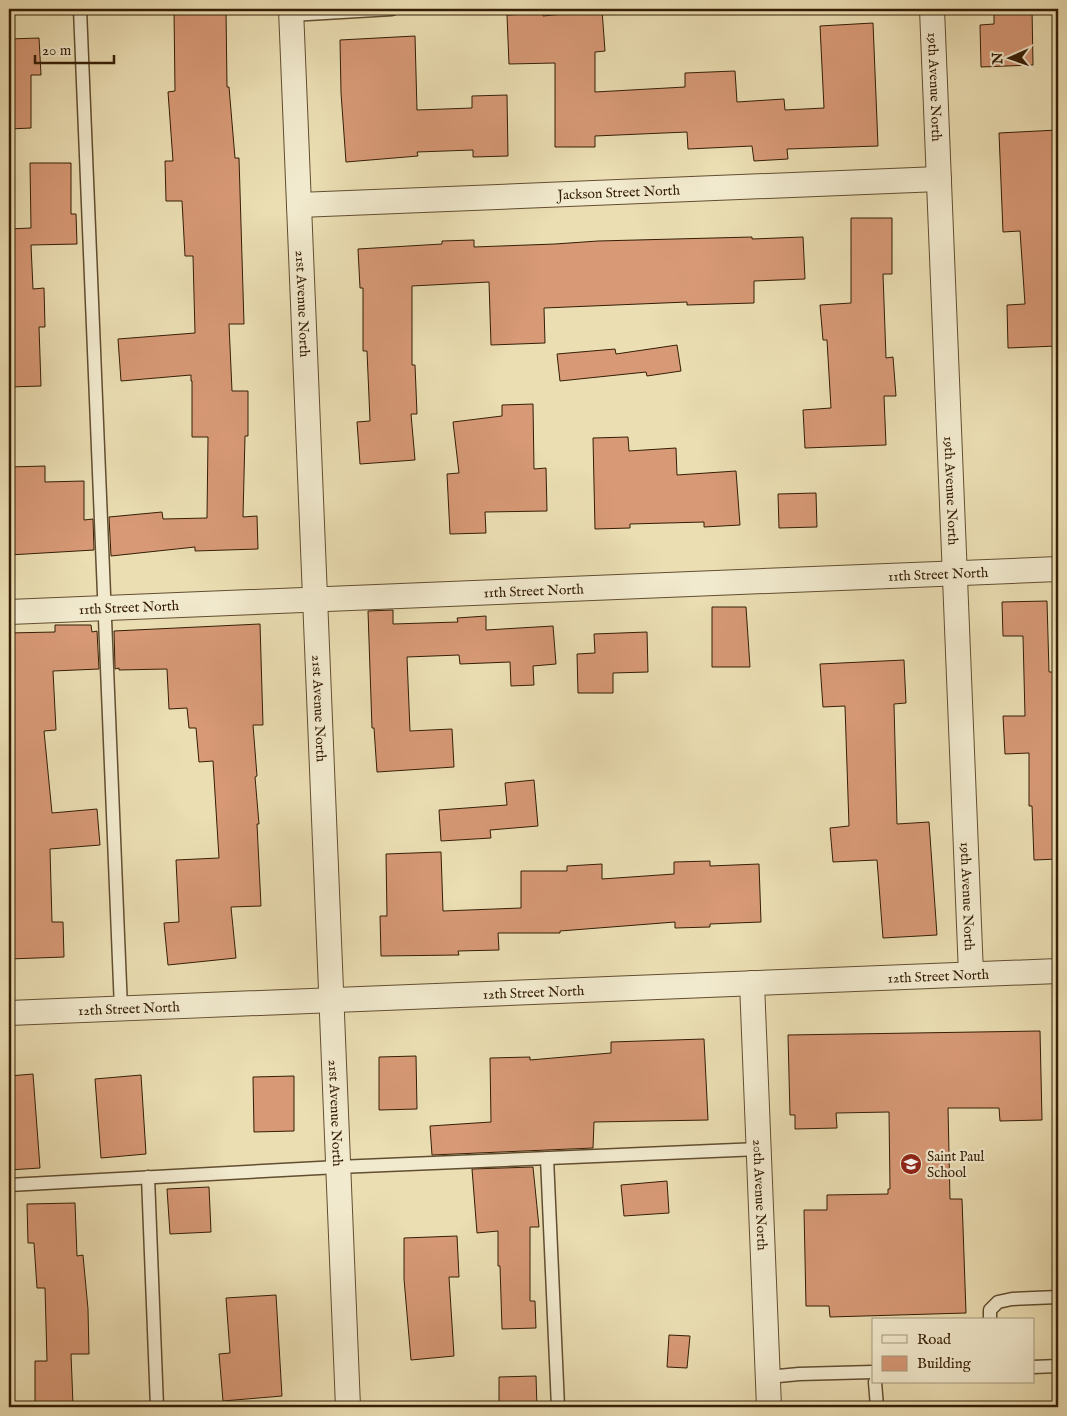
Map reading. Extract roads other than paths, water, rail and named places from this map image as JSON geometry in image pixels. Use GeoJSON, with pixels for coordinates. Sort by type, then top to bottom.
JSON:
{"type":"FeatureCollection","features":[{"type":"Feature","properties":{"kind":"street","name":"19th Avenue North"},"geometry":{"type":"LineString","coordinates":[[932,9],[971,974]]}},
{"type":"Feature","properties":{"kind":"street","name":"21st Avenue North"},"geometry":{"type":"LineString","coordinates":[[291,12],[348,1407]]}},
{"type":"Feature","properties":{"kind":"street","name":"Jackson Street North"},"geometry":{"type":"LineString","coordinates":[[299,205],[939,179]]}},
{"type":"Feature","properties":{"kind":"street","name":"11th Street North"},"geometry":{"type":"LineString","coordinates":[[9,612],[1058,569]]}},
{"type":"Feature","properties":{"kind":"street","name":"12th Street North"},"geometry":{"type":"LineString","coordinates":[[9,1013],[1058,971]]}},
{"type":"Feature","properties":{"kind":"street","name":"20th Avenue North"},"geometry":{"type":"LineString","coordinates":[[752,983],[769,1407]]}},
{"type":"Feature","properties":{"kind":"lane"},"geometry":{"type":"LineString","coordinates":[[80,9],[121,1008]]}},
{"type":"Feature","properties":{"kind":"lane"},"geometry":{"type":"LineString","coordinates":[[291,12],[392,9]]}},
{"type":"Feature","properties":{"kind":"lane"},"geometry":{"type":"LineString","coordinates":[[9,1185],[338,1167],[759,1150]]}},
{"type":"Feature","properties":{"kind":"lane"},"geometry":{"type":"LineString","coordinates":[[547,1158],[558,1407]]}},
{"type":"Feature","properties":{"kind":"lane"},"geometry":{"type":"LineString","coordinates":[[148,1177],[157,1407]]}},
{"type":"Feature","properties":{"kind":"lane"},"geometry":{"type":"LineString","coordinates":[[990,1318],[990,1310],[998,1302],[1012,1299],[1058,1297]]}},
{"type":"Feature","properties":{"kind":"lane"},"geometry":{"type":"LineString","coordinates":[[1034,1367],[1058,1366]]}},
{"type":"Feature","properties":{"kind":"lane"},"geometry":{"type":"LineString","coordinates":[[768,1377],[872,1372]]}},
{"type":"Feature","properties":{"kind":"lane"},"geometry":{"type":"LineString","coordinates":[[876,1384],[877,1407]]}},
{"type":"Feature","properties":{"kind":"place","name":"Saint Paul School"},"geometry":{"type":"Point","coordinates":[911,1164]}}]}
